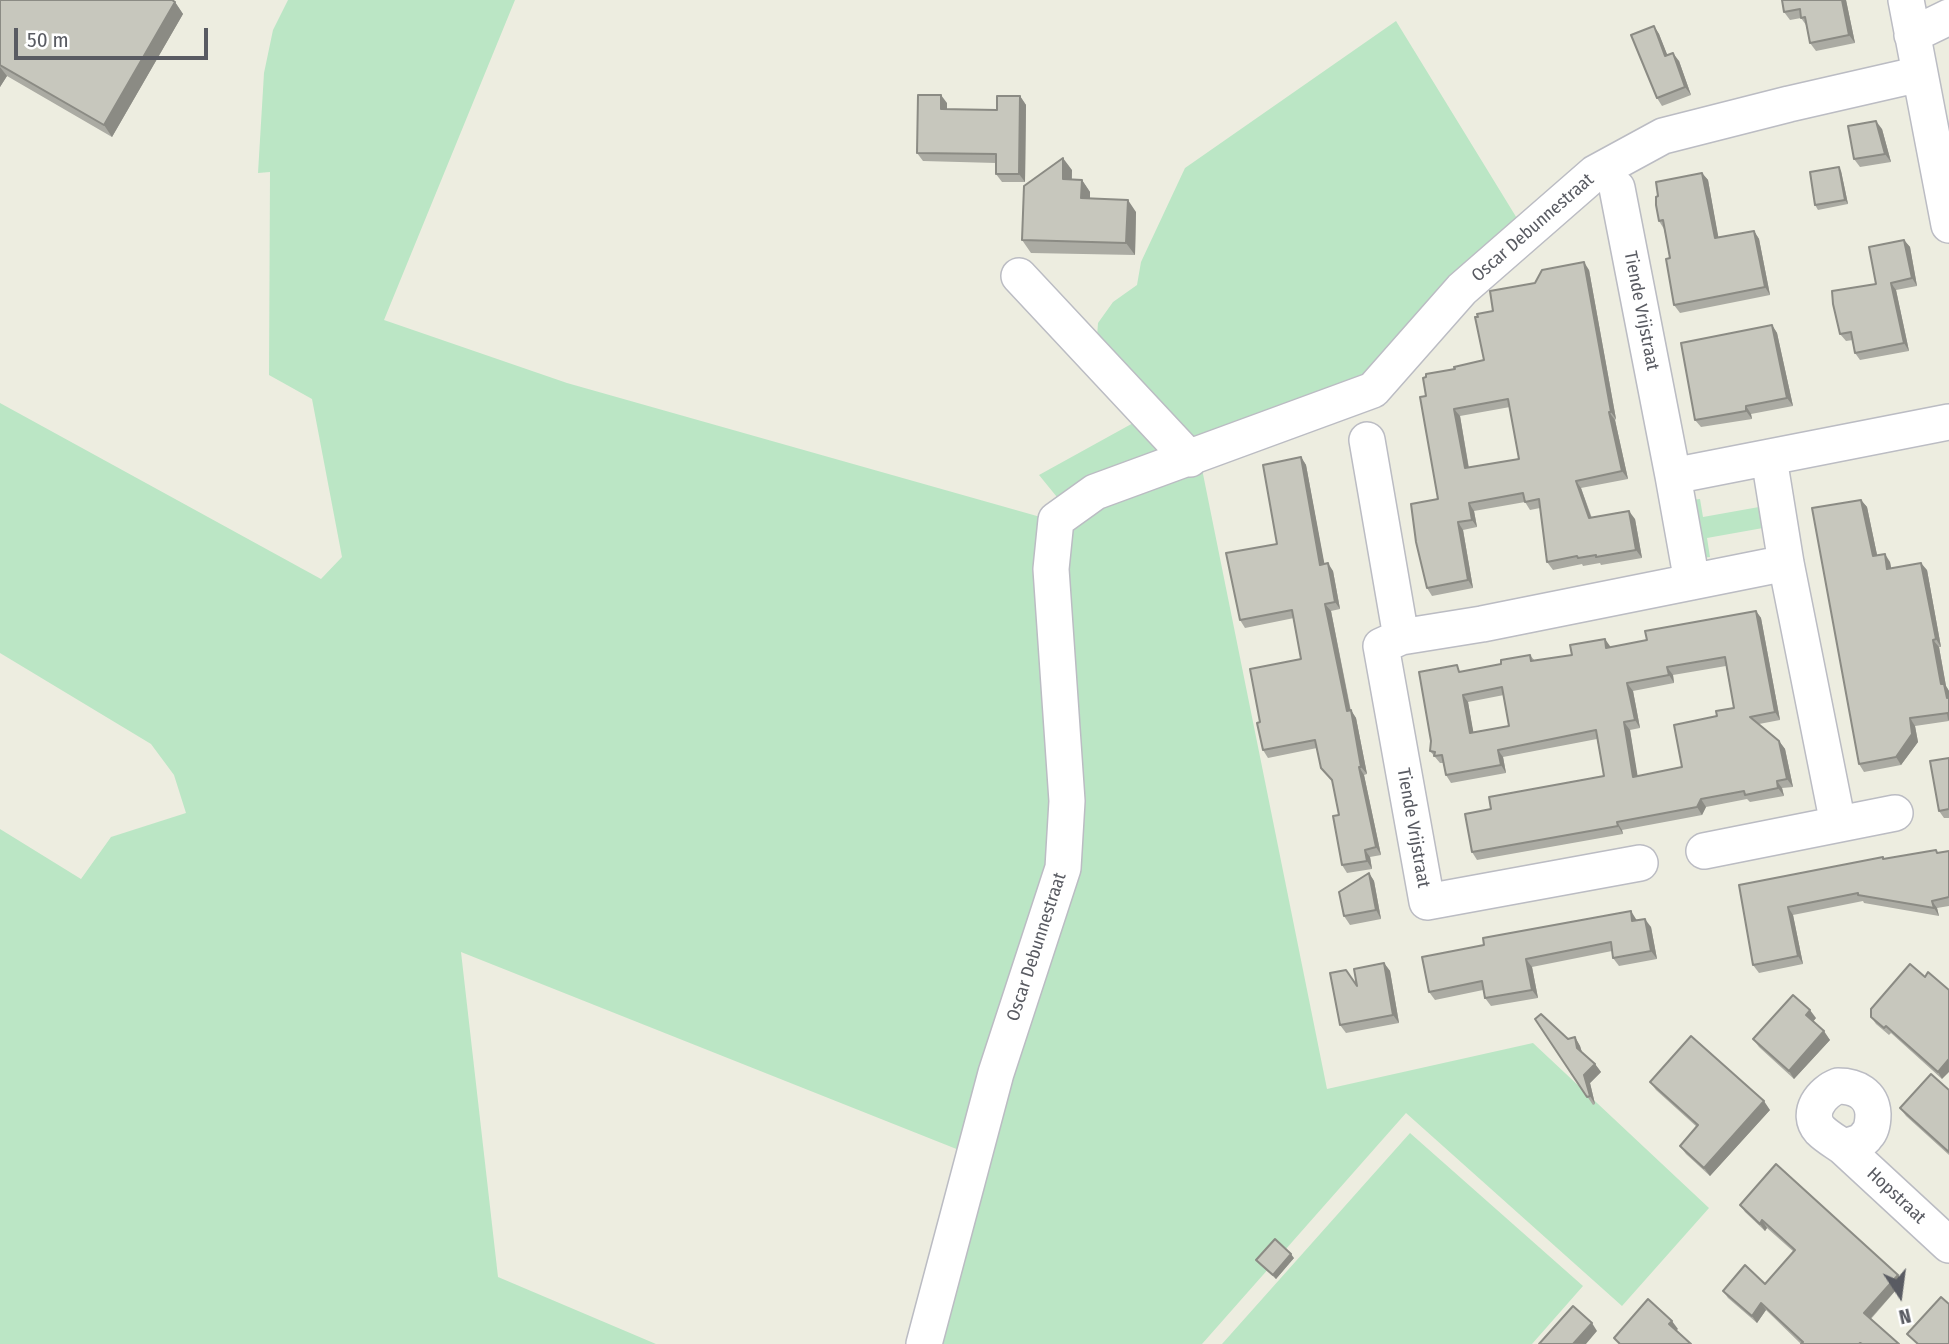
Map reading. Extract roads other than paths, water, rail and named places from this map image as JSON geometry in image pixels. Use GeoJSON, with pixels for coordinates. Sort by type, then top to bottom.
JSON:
{"type":"FeatureCollection","features":[{"type":"Feature","properties":{"kind":"street"},"geometry":{"type":"LineString","coordinates":[[1906,0],[1949,225]]}},
{"type":"Feature","properties":{"kind":"street"},"geometry":{"type":"LineString","coordinates":[[1912,35],[1949,17]]}},
{"type":"Feature","properties":{"kind":"street","name":"Oscar Debunnestraat"},"geometry":{"type":"LineString","coordinates":[[924,1344],[996,1073],[1063,868],[1067,801],[1051,569],[1056,520],[1095,492],[1373,390],[1462,289],[1595,173],[1663,136],[1920,74]]}},
{"type":"Feature","properties":{"kind":"street","name":"Tiende Vrijstraat"},"geometry":{"type":"LineString","coordinates":[[1617,188],[1692,582]]}},
{"type":"Feature","properties":{"kind":"street"},"geometry":{"type":"LineString","coordinates":[[1018,276],[1190,459]]}},
{"type":"Feature","properties":{"kind":"street"},"geometry":{"type":"LineString","coordinates":[[1673,476],[1949,422]]}},
{"type":"Feature","properties":{"kind":"street"},"geometry":{"type":"LineString","coordinates":[[1367,440],[1401,637],[1482,624],[1786,563]]}},
{"type":"Feature","properties":{"kind":"street"},"geometry":{"type":"LineString","coordinates":[[1769,458],[1786,563],[1838,824]]}},
{"type":"Feature","properties":{"kind":"street","name":"Tiende Vrijstraat"},"geometry":{"type":"LineString","coordinates":[[1401,637],[1381,646],[1427,902],[1640,863]]}},
{"type":"Feature","properties":{"kind":"street"},"geometry":{"type":"LineString","coordinates":[[1704,851],[1895,813]]}},
{"type":"Feature","properties":{"kind":"street","name":"Hopstraat"},"geometry":{"type":"LineString","coordinates":[[1843,1147],[1949,1245]]}}]}
